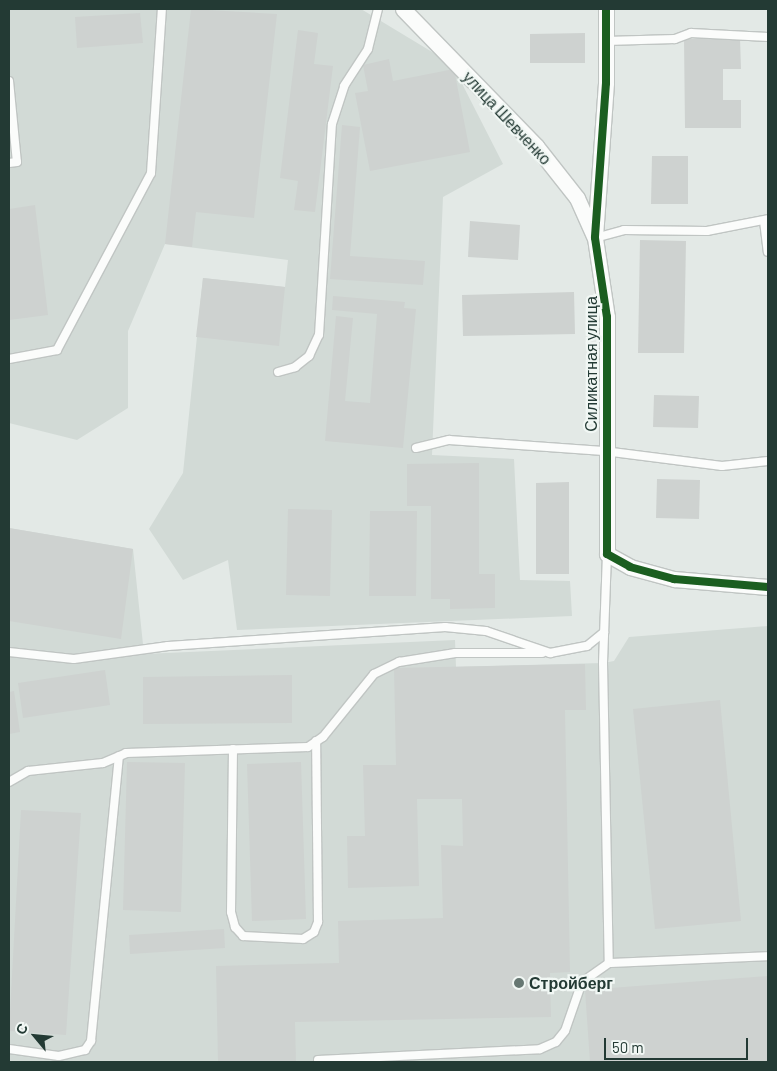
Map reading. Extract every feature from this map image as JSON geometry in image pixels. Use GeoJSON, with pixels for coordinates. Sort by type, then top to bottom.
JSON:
{"type":"FeatureCollection","features":[{"type":"Feature","properties":{"kind":"street","name":"Силикатная улица"},"geometry":{"type":"LineString","coordinates":[[606,9],[606,41],[595,238],[607,317],[604,451],[607,554]]}},
{"type":"Feature","properties":{"kind":"street","name":"улица Шевченко"},"geometry":{"type":"LineString","coordinates":[[408,10],[536,146],[577,198],[595,238]]}},
{"type":"Feature","properties":{"kind":"street"},"geometry":{"type":"LineString","coordinates":[[607,554],[630,567],[674,579],[768,586]]}},
{"type":"Feature","properties":{"kind":"lane"},"geometry":{"type":"LineString","coordinates":[[9,359],[57,350],[151,173],[163,27],[162,9]]}},
{"type":"Feature","properties":{"kind":"lane"},"geometry":{"type":"LineString","coordinates":[[278,372],[295,367],[309,356],[319,335],[332,124],[344,86],[368,49],[378,9]]}},
{"type":"Feature","properties":{"kind":"lane"},"geometry":{"type":"LineString","coordinates":[[606,41],[675,39],[690,33],[768,37]]}},
{"type":"Feature","properties":{"kind":"lane"},"geometry":{"type":"LineString","coordinates":[[9,82],[17,162],[9,163]]}},
{"type":"Feature","properties":{"kind":"lane"},"geometry":{"type":"LineString","coordinates":[[595,238],[624,230],[707,231],[766,220],[768,252]]}},
{"type":"Feature","properties":{"kind":"lane"},"geometry":{"type":"LineString","coordinates":[[416,448],[448,440],[604,451],[722,466],[768,461]]}},
{"type":"Feature","properties":{"kind":"lane"},"geometry":{"type":"LineString","coordinates":[[607,554],[604,632],[609,964]]}},
{"type":"Feature","properties":{"kind":"lane"},"geometry":{"type":"LineString","coordinates":[[9,652],[74,659],[168,646],[445,628],[486,631],[550,653]]}},
{"type":"Feature","properties":{"kind":"lane"},"geometry":{"type":"LineString","coordinates":[[9,782],[28,771],[103,763],[119,756],[233,749],[308,747],[316,742],[374,674],[399,662],[455,652],[550,653],[587,646],[604,632]]}},
{"type":"Feature","properties":{"kind":"lane"},"geometry":{"type":"LineString","coordinates":[[233,749],[231,912],[235,927],[244,936],[303,939],[314,932],[318,922],[316,742]]}},
{"type":"Feature","properties":{"kind":"lane"},"geometry":{"type":"LineString","coordinates":[[9,1049],[59,1056],[85,1050],[91,1040],[95,1029],[119,756]]}},
{"type":"Feature","properties":{"kind":"lane"},"geometry":{"type":"LineString","coordinates":[[318,1060],[540,1049],[556,1042],[565,1032],[582,982],[609,964],[768,956]]}},
{"type":"Feature","properties":{"kind":"shaded area"},"geometry":{"type":"Polygon","coordinates":[[[9,9],[361,9],[452,64],[503,164],[443,197],[432,455],[514,459],[520,580],[570,581],[572,616],[237,630],[228,560],[183,580],[149,529],[183,473],[203,278],[285,287],[288,260],[165,244],[128,331],[128,408],[77,440],[9,423],[9,9]]]}},
{"type":"Feature","properties":{"kind":"shaded area"},"geometry":{"type":"Polygon","coordinates":[[[9,528],[133,549],[144,654],[455,640],[456,667],[603,663],[614,661],[629,637],[768,626],[768,1062],[9,1062],[9,528]]]}},
{"type":"Feature","properties":{"kind":"building"},"geometry":{"type":"Polygon","coordinates":[[[191,9],[277,14],[254,218],[196,212],[192,247],[165,244],[191,9]]]}},
{"type":"Feature","properties":{"kind":"building"},"geometry":{"type":"Polygon","coordinates":[[[140,13],[143,43],[77,48],[75,17],[140,13]]]}},
{"type":"Feature","properties":{"kind":"building"},"geometry":{"type":"Polygon","coordinates":[[[298,30],[318,33],[314,64],[333,66],[315,212],[294,210],[298,181],[280,178],[298,30]]]}},
{"type":"Feature","properties":{"kind":"building"},"geometry":{"type":"Polygon","coordinates":[[[585,33],[585,63],[530,63],[530,34],[585,33]]]}},
{"type":"Feature","properties":{"kind":"building"},"geometry":{"type":"Polygon","coordinates":[[[740,38],[741,69],[723,69],[723,100],[741,100],[741,128],[685,128],[684,39],[740,38]]]}},
{"type":"Feature","properties":{"kind":"building"},"geometry":{"type":"Polygon","coordinates":[[[389,59],[393,81],[454,69],[470,152],[370,171],[355,93],[368,91],[363,65],[389,59]]]}},
{"type":"Feature","properties":{"kind":"building"},"geometry":{"type":"Polygon","coordinates":[[[342,125],[360,127],[350,256],[425,261],[423,285],[330,279],[342,125]]]}},
{"type":"Feature","properties":{"kind":"building"},"geometry":{"type":"Polygon","coordinates":[[[652,156],[688,156],[688,204],[651,204],[652,156]]]}},
{"type":"Feature","properties":{"kind":"building"},"geometry":{"type":"Polygon","coordinates":[[[35,205],[48,315],[9,320],[9,209],[35,205]]]}},
{"type":"Feature","properties":{"kind":"building"},"geometry":{"type":"Polygon","coordinates":[[[470,221],[520,225],[518,260],[468,257],[470,221]]]}},
{"type":"Feature","properties":{"kind":"building"},"geometry":{"type":"Polygon","coordinates":[[[640,240],[686,241],[684,353],[638,353],[640,240]]]}},
{"type":"Feature","properties":{"kind":"building"},"geometry":{"type":"Polygon","coordinates":[[[203,278],[285,287],[279,346],[196,337],[203,278]]]}},
{"type":"Feature","properties":{"kind":"building"},"geometry":{"type":"Polygon","coordinates":[[[574,292],[575,334],[463,336],[462,295],[574,292]]]}},
{"type":"Feature","properties":{"kind":"building"},"geometry":{"type":"Polygon","coordinates":[[[333,296],[405,302],[404,308],[416,309],[403,448],[325,441],[336,316],[353,318],[345,401],[370,403],[377,314],[332,310],[333,296]]]}},
{"type":"Feature","properties":{"kind":"building"},"geometry":{"type":"Polygon","coordinates":[[[654,395],[699,396],[698,428],[653,427],[654,395]]]}},
{"type":"Feature","properties":{"kind":"building"},"geometry":{"type":"Polygon","coordinates":[[[479,463],[479,574],[495,574],[495,608],[450,609],[450,599],[431,599],[431,506],[407,506],[407,464],[479,463]]]}},
{"type":"Feature","properties":{"kind":"building"},"geometry":{"type":"Polygon","coordinates":[[[657,479],[700,480],[699,519],[656,518],[657,479]]]}},
{"type":"Feature","properties":{"kind":"building"},"geometry":{"type":"Polygon","coordinates":[[[569,482],[569,574],[536,574],[536,483],[569,482]]]}},
{"type":"Feature","properties":{"kind":"building"},"geometry":{"type":"Polygon","coordinates":[[[288,509],[332,510],[330,596],[286,595],[288,509]]]}},
{"type":"Feature","properties":{"kind":"building"},"geometry":{"type":"Polygon","coordinates":[[[370,511],[417,511],[416,596],[369,596],[370,511]]]}},
{"type":"Feature","properties":{"kind":"building"},"geometry":{"type":"Polygon","coordinates":[[[9,528],[133,549],[121,639],[9,621],[9,528]]]}},
{"type":"Feature","properties":{"kind":"building"},"geometry":{"type":"Polygon","coordinates":[[[585,664],[586,710],[565,710],[570,972],[550,973],[551,1017],[295,1022],[296,1062],[218,1062],[216,966],[339,963],[338,921],[443,918],[441,845],[463,846],[462,799],[417,799],[419,886],[348,888],[347,836],[365,836],[363,765],[396,765],[394,668],[585,664]]]}},
{"type":"Feature","properties":{"kind":"building"},"geometry":{"type":"Polygon","coordinates":[[[105,670],[110,705],[23,718],[18,683],[105,670]]]}},
{"type":"Feature","properties":{"kind":"building"},"geometry":{"type":"Polygon","coordinates":[[[292,675],[292,723],[143,724],[143,677],[292,675]]]}},
{"type":"Feature","properties":{"kind":"building"},"geometry":{"type":"Polygon","coordinates":[[[14,691],[20,732],[9,734],[9,692],[14,691]]]}},
{"type":"Feature","properties":{"kind":"building"},"geometry":{"type":"Polygon","coordinates":[[[720,700],[741,921],[655,929],[633,709],[720,700]]]}},
{"type":"Feature","properties":{"kind":"building"},"geometry":{"type":"Polygon","coordinates":[[[127,762],[185,763],[181,912],[123,910],[127,762]]]}},
{"type":"Feature","properties":{"kind":"building"},"geometry":{"type":"Polygon","coordinates":[[[301,762],[306,919],[252,921],[247,764],[301,762]]]}},
{"type":"Feature","properties":{"kind":"building"},"geometry":{"type":"Polygon","coordinates":[[[21,810],[81,813],[66,1035],[9,1031],[21,810]]]}},
{"type":"Feature","properties":{"kind":"building"},"geometry":{"type":"Polygon","coordinates":[[[224,929],[225,948],[130,954],[129,935],[224,929]]]}},
{"type":"Feature","properties":{"kind":"building"},"geometry":{"type":"Polygon","coordinates":[[[768,976],[768,1062],[590,1062],[585,990],[768,976]]]}},
{"type":"Feature","properties":{"kind":"cycle path"},"geometry":{"type":"LineString","coordinates":[[606,9],[606,83],[595,238],[607,317],[607,554],[630,567],[674,579],[768,587]]}},
{"type":"Feature","properties":{"kind":"place","name":"Стройберг"},"geometry":{"type":"Point","coordinates":[519,983]}}]}
